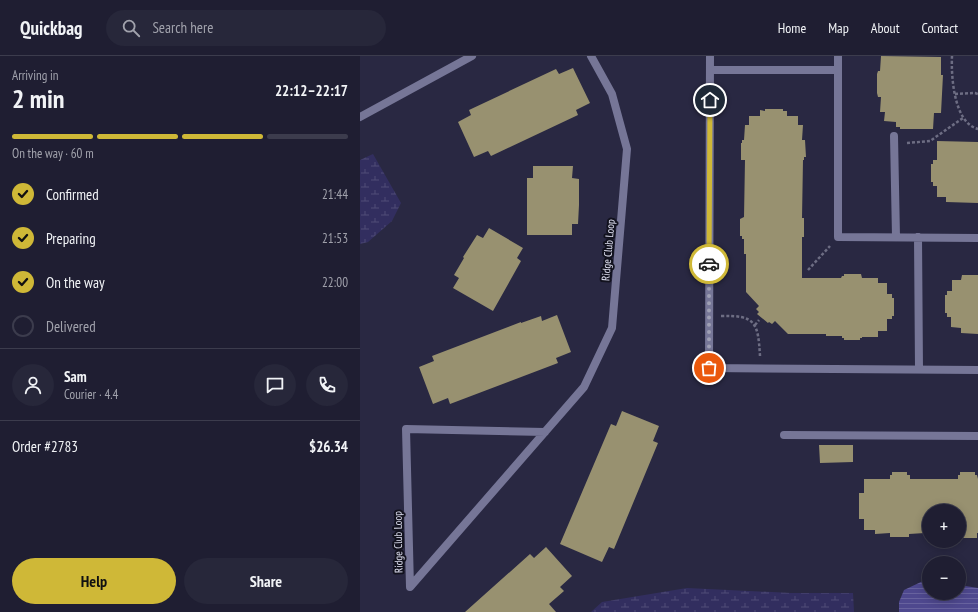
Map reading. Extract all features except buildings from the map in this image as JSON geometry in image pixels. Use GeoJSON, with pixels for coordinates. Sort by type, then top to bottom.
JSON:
{"type":"FeatureCollection","features":[{"type":"Feature","properties":{"kind":"lane"},"geometry":{"type":"LineString","coordinates":[[360,117],[465,58],[472,56]]}},
{"type":"Feature","properties":{"kind":"lane","name":"Ridge Club Loop"},"geometry":{"type":"LineString","coordinates":[[545,432],[406,429],[410,587],[534,444],[545,432],[584,387],[612,328],[627,149],[612,94],[591,56]]}},
{"type":"Feature","properties":{"kind":"lane"},"geometry":{"type":"LineString","coordinates":[[710,56],[709,368],[978,370]]}},
{"type":"Feature","properties":{"kind":"lane"},"geometry":{"type":"LineString","coordinates":[[838,56],[838,237],[978,238]]}},
{"type":"Feature","properties":{"kind":"lane"},"geometry":{"type":"LineString","coordinates":[[710,70],[838,70]]}},
{"type":"Feature","properties":{"kind":"lane"},"geometry":{"type":"LineString","coordinates":[[894,140],[896,237]]}},
{"type":"Feature","properties":{"kind":"lane"},"geometry":{"type":"LineString","coordinates":[[918,238],[919,369]]}},
{"type":"Feature","properties":{"kind":"lane"},"geometry":{"type":"LineString","coordinates":[[784,435],[978,436]]}},
{"type":"Feature","properties":{"kind":"path"},"geometry":{"type":"LineString","coordinates":[[952,56],[952,87],[963,118],[978,130]]}},
{"type":"Feature","properties":{"kind":"path"},"geometry":{"type":"LineString","coordinates":[[955,94],[978,94]]}},
{"type":"Feature","properties":{"kind":"path"},"geometry":{"type":"LineString","coordinates":[[894,140],[930,141],[963,118]]}},
{"type":"Feature","properties":{"kind":"path"},"geometry":{"type":"LineString","coordinates":[[808,270],[838,237]]}},
{"type":"Feature","properties":{"kind":"path"},"geometry":{"type":"LineString","coordinates":[[709,316],[736,316],[746,318],[755,325],[758,333],[760,369]]}},
{"type":"Feature","properties":{"kind":"path"},"geometry":{"type":"LineString","coordinates":[[755,325],[759,320]]}},
{"type":"Feature","properties":{"kind":"green space"},"geometry":{"type":"Polygon","coordinates":[[[373,154],[401,203],[392,221],[368,242],[360,244],[360,160],[373,154]]]}},
{"type":"Feature","properties":{"kind":"green space"},"geometry":{"type":"Polygon","coordinates":[[[687,588],[791,593],[853,593],[854,612],[591,612],[602,602],[687,588]]]}},
{"type":"Feature","properties":{"kind":"shaded area"},"geometry":{"type":"Polygon","coordinates":[[[922,581],[922,600],[966,600],[966,586],[978,588],[978,612],[899,612],[899,602],[904,590],[922,581]]]}},
{"type":"Feature","properties":{"kind":"way so far"},"geometry":{"type":"LineString","coordinates":[[709,264],[709,368]]}},
{"type":"Feature","properties":{"kind":"route"},"geometry":{"type":"LineString","coordinates":[[709,264],[710,100]]}}]}
